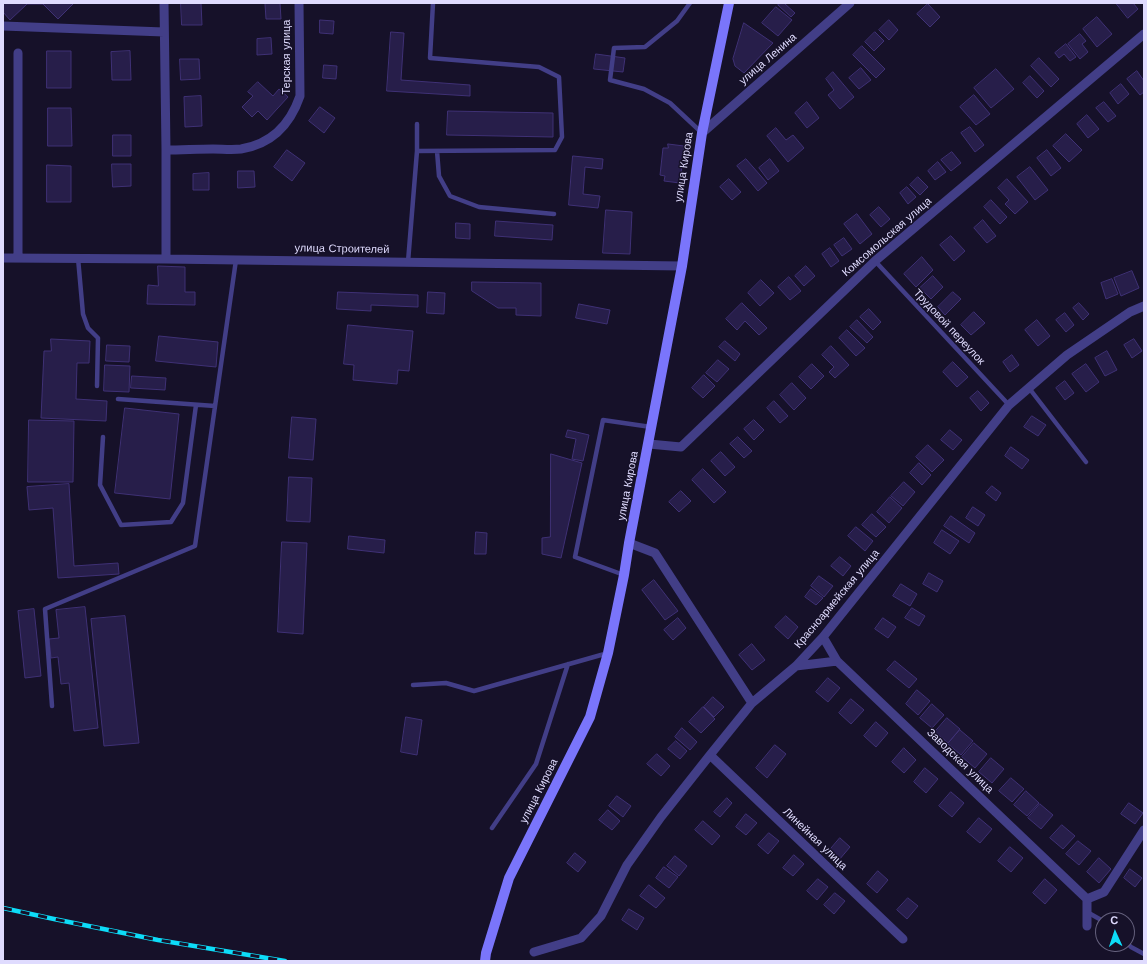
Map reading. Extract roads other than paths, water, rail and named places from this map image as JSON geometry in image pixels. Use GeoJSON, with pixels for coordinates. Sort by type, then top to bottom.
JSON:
{"type":"FeatureCollection","features":[{"type":"Feature","properties":{"kind":"main road","name":"улица Кирова"},"geometry":{"type":"LineString","coordinates":[[485,957],[509,878],[590,717],[608,653],[682,266],[702,133],[729,3]]}},
{"type":"Feature","properties":{"kind":"street"},"geometry":{"type":"LineString","coordinates":[[164,3],[166,259]]}},
{"type":"Feature","properties":{"kind":"street","name":"Терская улица"},"geometry":{"type":"LineString","coordinates":[[166,150],[240,149],[254,146],[272,136],[288,122],[295,110],[300,96],[299,3]]}},
{"type":"Feature","properties":{"kind":"street","name":"улица Ленина"},"geometry":{"type":"LineString","coordinates":[[702,133],[850,3]]}},
{"type":"Feature","properties":{"kind":"street"},"geometry":{"type":"LineString","coordinates":[[3,26],[164,32]]}},
{"type":"Feature","properties":{"kind":"street","name":"Комсомольская улица"},"geometry":{"type":"LineString","coordinates":[[649,444],[681,448],[875,261],[1144,34]]}},
{"type":"Feature","properties":{"kind":"street"},"geometry":{"type":"LineString","coordinates":[[18,52],[18,258]]}},
{"type":"Feature","properties":{"kind":"street","name":"улица Строителей"},"geometry":{"type":"LineString","coordinates":[[3,258],[682,266]]}},
{"type":"Feature","properties":{"kind":"street","name":"Красноармейская улица"},"geometry":{"type":"LineString","coordinates":[[534,952],[581,938],[601,916],[627,865],[710,755],[752,703],[796,666],[823,637],[1009,405],[1067,355],[1130,312],[1144,306]]}},
{"type":"Feature","properties":{"kind":"street"},"geometry":{"type":"LineString","coordinates":[[629,544],[655,554],[752,703]]}},
{"type":"Feature","properties":{"kind":"street","name":"Заводская улица"},"geometry":{"type":"LineString","coordinates":[[823,637],[837,661],[1087,898]]}},
{"type":"Feature","properties":{"kind":"street"},"geometry":{"type":"LineString","coordinates":[[796,666],[837,661]]}},
{"type":"Feature","properties":{"kind":"street","name":"Линейная улица"},"geometry":{"type":"LineString","coordinates":[[710,755],[903,939]]}},
{"type":"Feature","properties":{"kind":"street"},"geometry":{"type":"LineString","coordinates":[[1087,926],[1087,898],[1104,892],[1144,830]]}},
{"type":"Feature","properties":{"kind":"lane"},"geometry":{"type":"LineString","coordinates":[[416,151],[555,150],[562,137],[559,77],[539,67],[430,58],[433,3]]}},
{"type":"Feature","properties":{"kind":"lane"},"geometry":{"type":"LineString","coordinates":[[690,3],[677,21],[645,47],[614,48],[610,80],[644,88],[670,103],[702,133]]}},
{"type":"Feature","properties":{"kind":"lane"},"geometry":{"type":"LineString","coordinates":[[408,262],[417,124]]}},
{"type":"Feature","properties":{"kind":"lane"},"geometry":{"type":"LineString","coordinates":[[437,151],[439,176],[450,196],[479,207],[554,214]]}},
{"type":"Feature","properties":{"kind":"lane"},"geometry":{"type":"LineString","coordinates":[[78,258],[83,314],[88,328],[98,338],[97,386]]}},
{"type":"Feature","properties":{"kind":"lane"},"geometry":{"type":"LineString","coordinates":[[52,706],[45,608],[195,546],[236,260]]}},
{"type":"Feature","properties":{"kind":"lane","name":"Трудовой переулок"},"geometry":{"type":"LineString","coordinates":[[875,261],[1009,405]]}},
{"type":"Feature","properties":{"kind":"lane"},"geometry":{"type":"LineString","coordinates":[[1029,388],[1086,462]]}},
{"type":"Feature","properties":{"kind":"lane"},"geometry":{"type":"LineString","coordinates":[[118,399],[215,406]]}},
{"type":"Feature","properties":{"kind":"lane"},"geometry":{"type":"LineString","coordinates":[[103,437],[100,485],[121,526],[171,522],[183,504],[196,404]]}},
{"type":"Feature","properties":{"kind":"lane"},"geometry":{"type":"LineString","coordinates":[[624,575],[575,557],[603,420],[652,427]]}},
{"type":"Feature","properties":{"kind":"lane"},"geometry":{"type":"LineString","coordinates":[[412,685],[446,683],[474,692],[608,653]]}},
{"type":"Feature","properties":{"kind":"lane"},"geometry":{"type":"LineString","coordinates":[[492,828],[536,764],[568,664]]}},
{"type":"Feature","properties":{"kind":"lane"},"geometry":{"type":"LineString","coordinates":[[1087,912],[1095,916]]}},
{"type":"Feature","properties":{"kind":"lane"},"geometry":{"type":"LineString","coordinates":[[1135,949],[1144,954]]}},
{"type":"Feature","properties":{"kind":"railway"},"geometry":{"type":"LineString","coordinates":[[3,908],[158,940],[285,961]]}}]}
